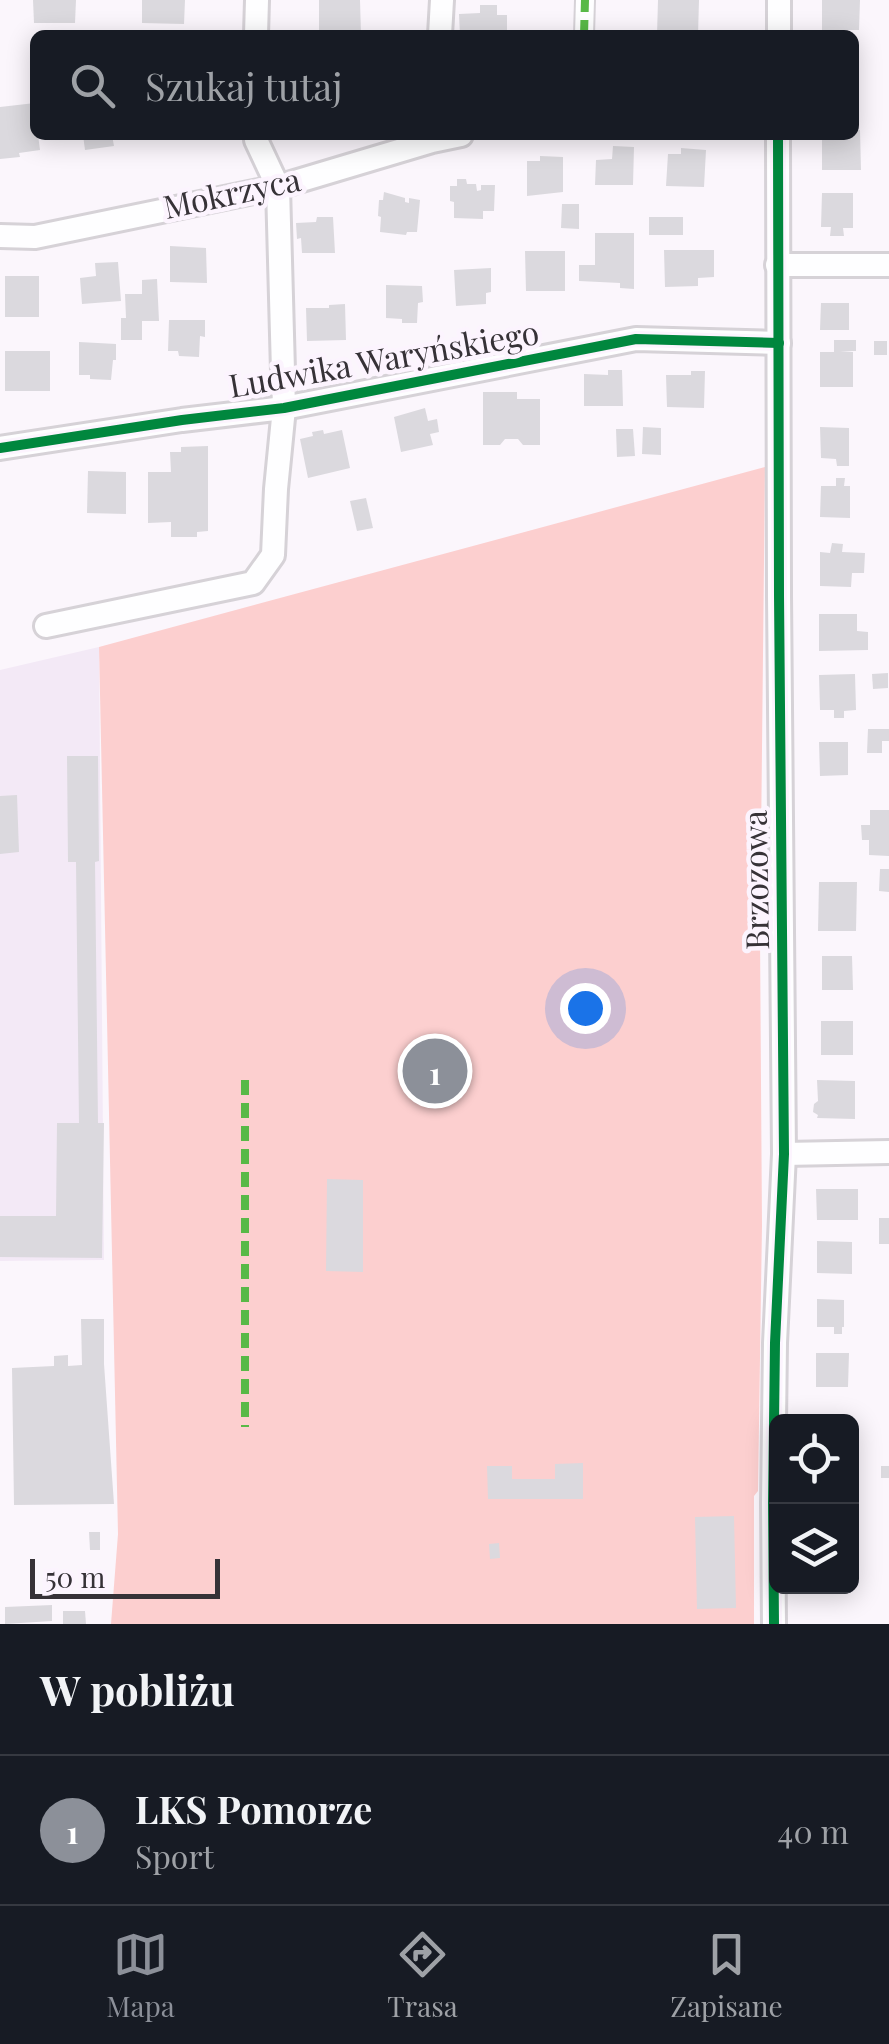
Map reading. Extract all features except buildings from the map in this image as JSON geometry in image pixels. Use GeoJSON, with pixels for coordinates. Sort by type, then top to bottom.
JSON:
{"type":"FeatureCollection","features":[{"type":"Feature","properties":{"kind":"street"},"geometry":{"type":"LineString","coordinates":[[256,30],[257,0]]}},
{"type":"Feature","properties":{"kind":"street"},"geometry":{"type":"LineString","coordinates":[[440,30],[442,0]]}},
{"type":"Feature","properties":{"kind":"street"},"geometry":{"type":"LineString","coordinates":[[584,0],[584,30]]}},
{"type":"Feature","properties":{"kind":"street"},"geometry":{"type":"LineString","coordinates":[[779,30],[780,0]]}},
{"type":"Feature","properties":{"kind":"street"},"geometry":{"type":"LineString","coordinates":[[46,626],[253,583],[272,555],[284,408],[278,187],[258,140]]}},
{"type":"Feature","properties":{"kind":"street","name":"Mokrzyca"},"geometry":{"type":"LineString","coordinates":[[0,236],[36,236],[278,187],[426,140]]}},
{"type":"Feature","properties":{"kind":"street","name":"Brzozowa"},"geometry":{"type":"LineString","coordinates":[[774,1624],[775,1343],[784,1154],[778,140]]}},
{"type":"Feature","properties":{"kind":"street"},"geometry":{"type":"LineString","coordinates":[[777,264],[889,265]]}},
{"type":"Feature","properties":{"kind":"street","name":"Ludwika Waryńskiego"},"geometry":{"type":"LineString","coordinates":[[0,448],[284,408],[636,339],[779,343]]}},
{"type":"Feature","properties":{"kind":"street"},"geometry":{"type":"LineString","coordinates":[[784,1154],[889,1152]]}},
{"type":"Feature","properties":{"kind":"shaded area"},"geometry":{"type":"Polygon","coordinates":[[[765,467],[760,936],[762,1225],[754,1624],[111,1624],[118,1534],[99,647],[765,467]]]}},
{"type":"Feature","properties":{"kind":"shaded area"},"geometry":{"type":"Polygon","coordinates":[[[99,647],[104,1260],[0,1261],[0,670],[99,647]]]}},
{"type":"Feature","properties":{"kind":"marked path"},"geometry":{"type":"LineString","coordinates":[[584,30],[585,0]]}},
{"type":"Feature","properties":{"kind":"marked path"},"geometry":{"type":"LineString","coordinates":[[245,1080],[245,1427]]}},
{"type":"Feature","properties":{"kind":"cycle path"},"geometry":{"type":"LineString","coordinates":[[774,1624],[775,1343],[784,1154],[778,140]]}},
{"type":"Feature","properties":{"kind":"cycle path"},"geometry":{"type":"LineString","coordinates":[[0,448],[284,408],[636,339],[779,343]]}},
{"type":"Feature","properties":{"kind":"place","name":"LKS Pomorze"},"geometry":{"type":"Point","coordinates":[435,1071]}}]}
